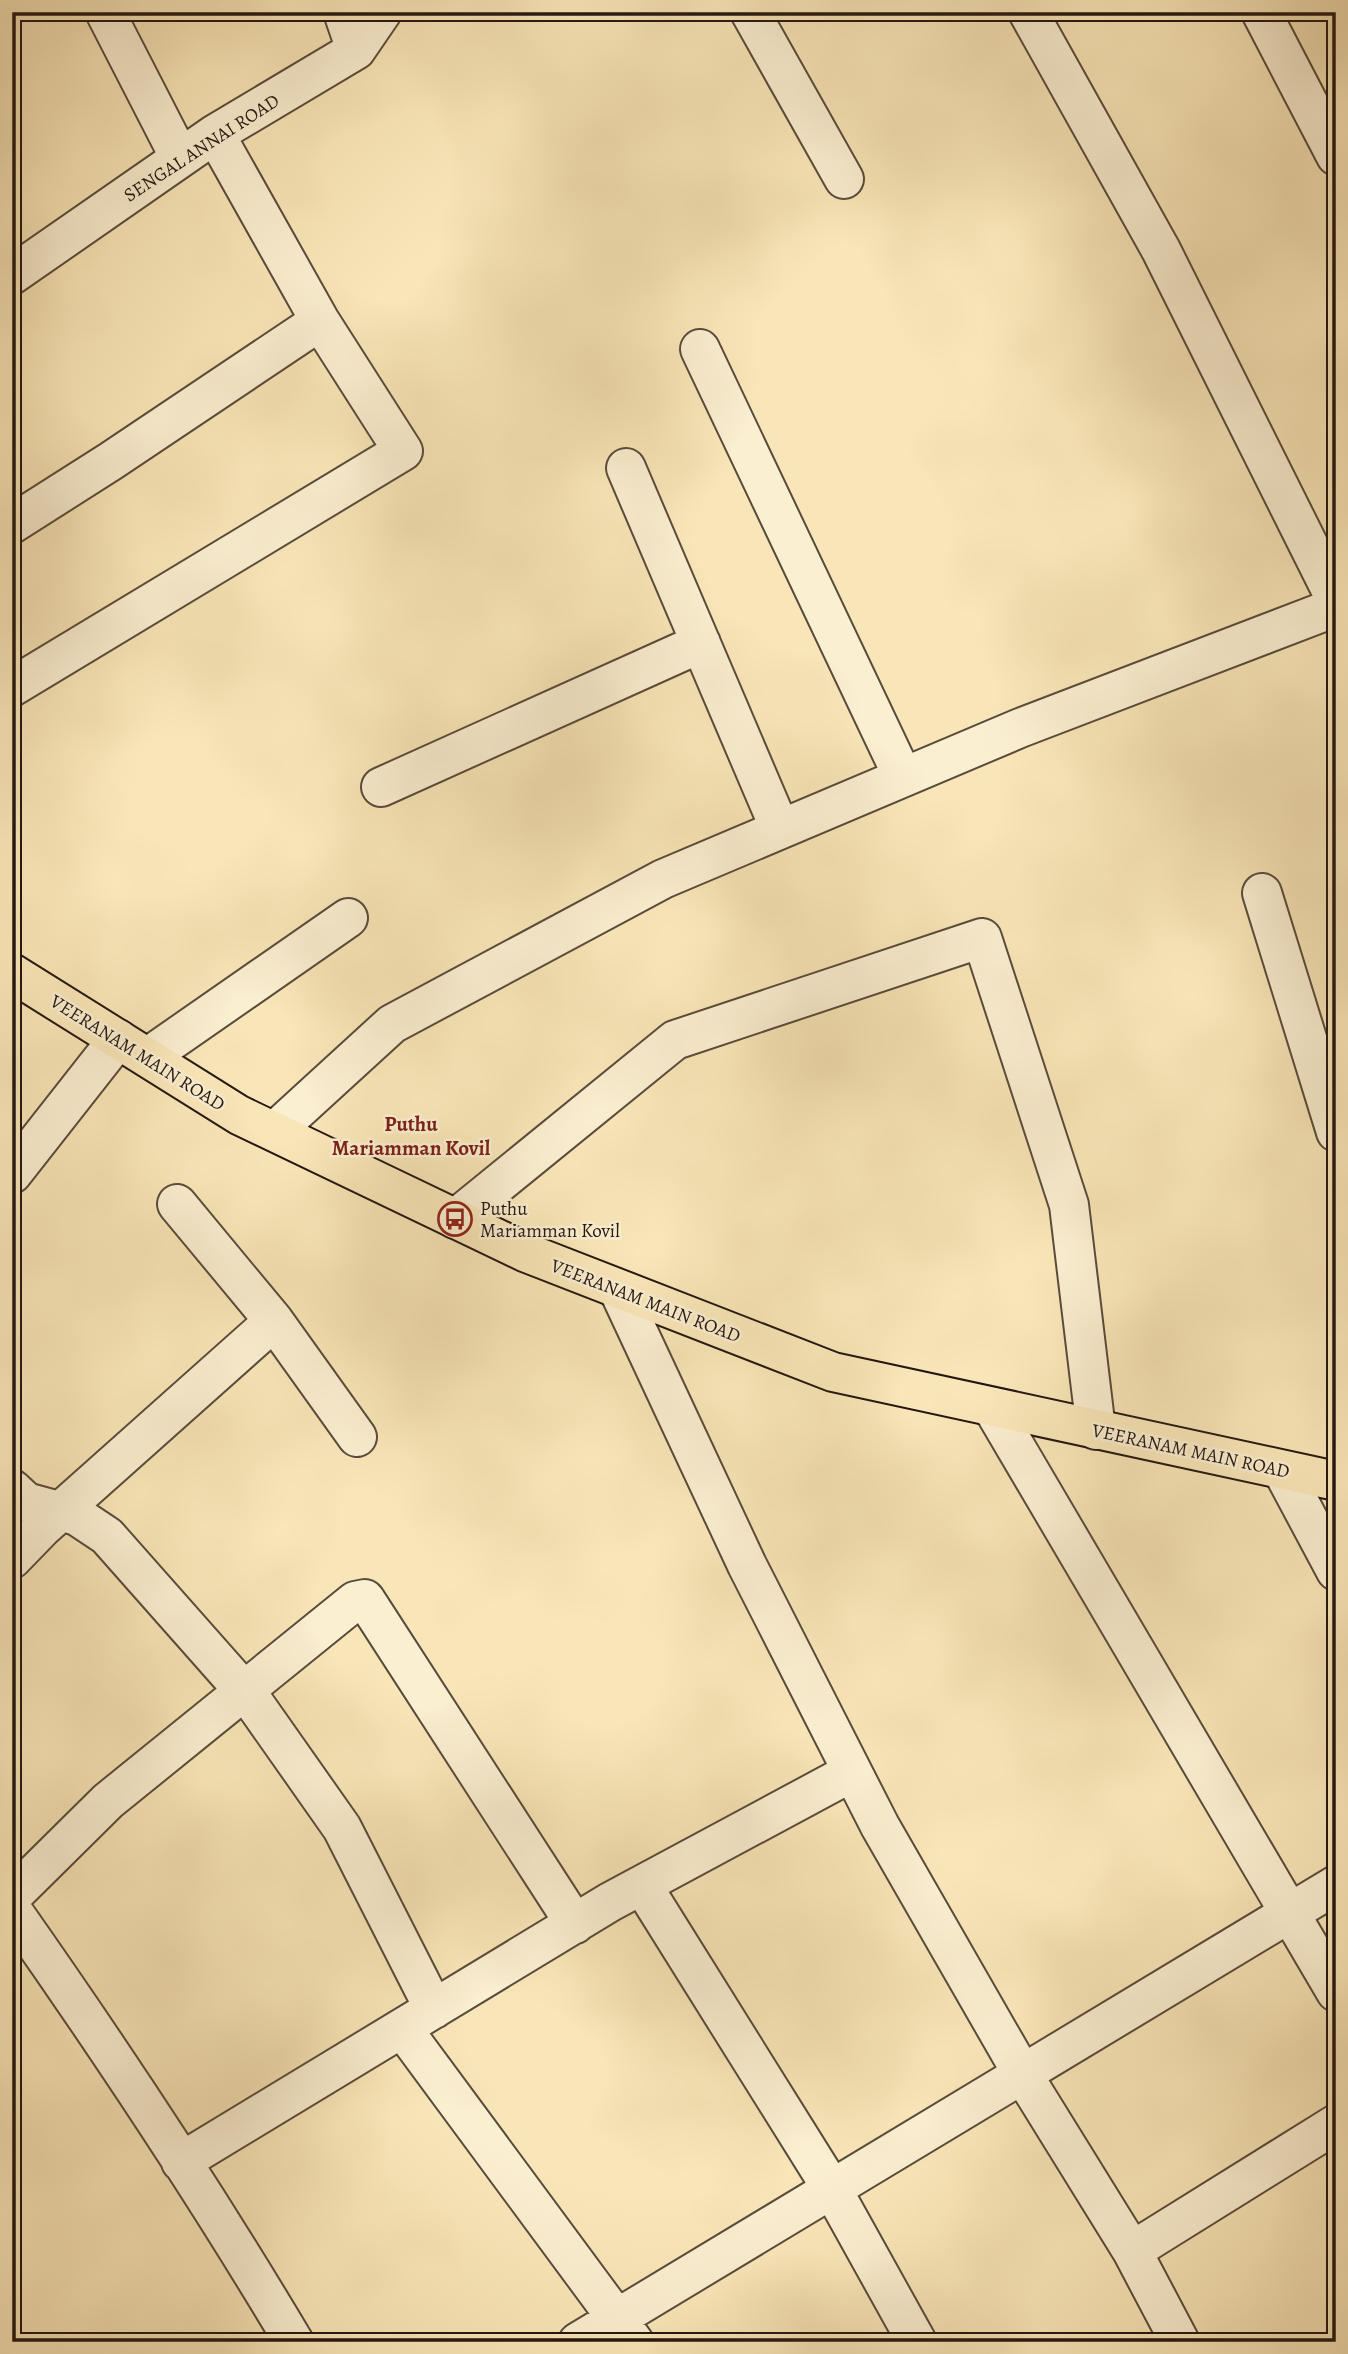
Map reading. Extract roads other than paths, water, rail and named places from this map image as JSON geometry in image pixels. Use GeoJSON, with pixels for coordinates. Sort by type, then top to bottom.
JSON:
{"type":"FeatureCollection","features":[{"type":"Feature","properties":{"kind":"main road","name":"VEERANAM MAIN ROAD"},"geometry":{"type":"LineString","coordinates":[[12,974],[239,1115],[527,1254],[833,1372],[1336,1481]]}},
{"type":"Feature","properties":{"kind":"street"},"geometry":{"type":"LineString","coordinates":[[105,12],[180,158]]}},
{"type":"Feature","properties":{"kind":"street"},"geometry":{"type":"LineString","coordinates":[[343,12],[356,50]]}},
{"type":"Feature","properties":{"kind":"street","name":"SENGAL ANNAI ROAD"},"geometry":{"type":"LineString","coordinates":[[12,275],[215,134],[356,50],[382,12]]}},
{"type":"Feature","properties":{"kind":"street"},"geometry":{"type":"LineString","coordinates":[[750,12],[844,179]]}},
{"type":"Feature","properties":{"kind":"street"},"geometry":{"type":"LineString","coordinates":[[1028,12],[1161,250],[1336,600]]}},
{"type":"Feature","properties":{"kind":"street"},"geometry":{"type":"LineString","coordinates":[[1261,12],[1336,156]]}},
{"type":"Feature","properties":{"kind":"street"},"geometry":{"type":"LineString","coordinates":[[12,687],[402,451],[320,321],[215,134]]}},
{"type":"Feature","properties":{"kind":"street"},"geometry":{"type":"LineString","coordinates":[[12,524],[320,321]]}},
{"type":"Feature","properties":{"kind":"street"},"geometry":{"type":"LineString","coordinates":[[700,349],[903,777]]}},
{"type":"Feature","properties":{"kind":"street"},"geometry":{"type":"LineString","coordinates":[[626,468],[780,829]]}},
{"type":"Feature","properties":{"kind":"street"},"geometry":{"type":"LineString","coordinates":[[275,1131],[392,1024],[663,879],[1020,728],[1336,607]]}},
{"type":"Feature","properties":{"kind":"street"},"geometry":{"type":"LineString","coordinates":[[381,787],[701,643]]}},
{"type":"Feature","properties":{"kind":"street"},"geometry":{"type":"LineString","coordinates":[[1262,893],[1336,1132]]}},
{"type":"Feature","properties":{"kind":"street"},"geometry":{"type":"LineString","coordinates":[[12,1174],[133,1048],[348,918]]}},
{"type":"Feature","properties":{"kind":"street"},"geometry":{"type":"LineString","coordinates":[[455,1219],[675,1040],[982,938],[1069,1205],[1096,1430]]}},
{"type":"Feature","properties":{"kind":"street"},"geometry":{"type":"LineString","coordinates":[[177,1204],[274,1321],[357,1437]]}},
{"type":"Feature","properties":{"kind":"street"},"geometry":{"type":"LineString","coordinates":[[618,1289],[747,1565],[880,1826],[1023,2075],[1132,2251],[1180,2342]]}},
{"type":"Feature","properties":{"kind":"street"},"geometry":{"type":"LineString","coordinates":[[12,1559],[274,1321]]}},
{"type":"Feature","properties":{"kind":"street"},"geometry":{"type":"LineString","coordinates":[[992,1407],[1336,1992]]}},
{"type":"Feature","properties":{"kind":"street"},"geometry":{"type":"LineString","coordinates":[[1282,1470],[1336,1572]]}},
{"type":"Feature","properties":{"kind":"street"},"geometry":{"type":"LineString","coordinates":[[12,1489],[26,1502],[77,1516],[107,1536],[244,1691],[342,1828],[434,2008]]}},
{"type":"Feature","properties":{"kind":"street"},"geometry":{"type":"LineString","coordinates":[[12,1896],[108,1801],[355,1601],[365,1600],[575,1924]]}},
{"type":"Feature","properties":{"kind":"street"},"geometry":{"type":"LineString","coordinates":[[181,2162],[642,1885],[852,1772]]}},
{"type":"Feature","properties":{"kind":"street"},"geometry":{"type":"LineString","coordinates":[[642,1885],[832,2189],[917,2342]]}},
{"type":"Feature","properties":{"kind":"street"},"geometry":{"type":"LineString","coordinates":[[578,2342],[625,2330],[832,2189],[1336,1885]]}},
{"type":"Feature","properties":{"kind":"street"},"geometry":{"type":"LineString","coordinates":[[12,1910],[92,2024],[294,2342]]}},
{"type":"Feature","properties":{"kind":"street"},"geometry":{"type":"LineString","coordinates":[[402,2028],[625,2330]]}},
{"type":"Feature","properties":{"kind":"street"},"geometry":{"type":"LineString","coordinates":[[1132,2251],[1336,2124]]}},
{"type":"Feature","properties":{"kind":"place","name":"Puthu Mariamman Kovil"},"geometry":{"type":"Point","coordinates":[455,1219]}},
{"type":"Feature","properties":{"kind":"district","name":"Puthu Mariamman Kovil"},"geometry":{"type":"Point","coordinates":[411,1136]}}]}
